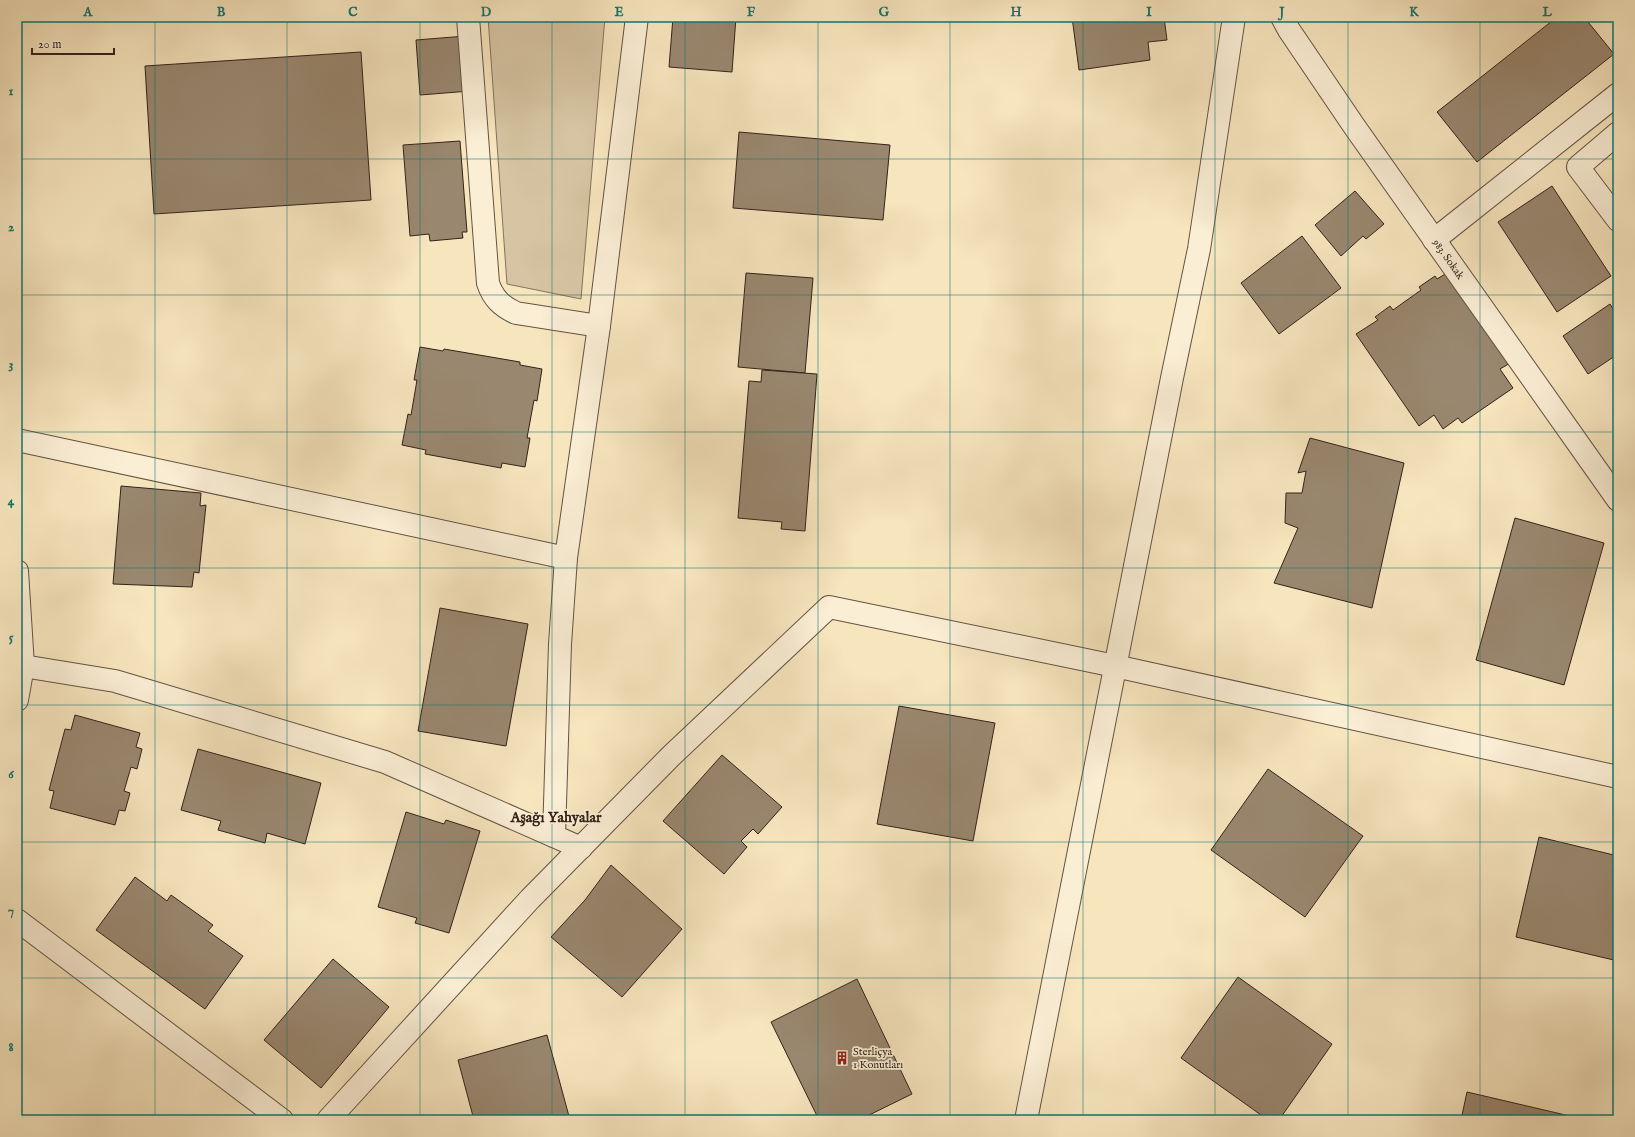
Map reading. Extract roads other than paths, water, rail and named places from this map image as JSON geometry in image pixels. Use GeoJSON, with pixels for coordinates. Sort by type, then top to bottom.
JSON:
{"type":"FeatureCollection","features":[{"type":"Feature","properties":{"kind":"street"},"geometry":{"type":"LineString","coordinates":[[468,17],[488,283],[491,293],[501,305],[516,313],[599,326]]}},
{"type":"Feature","properties":{"kind":"street"},"geometry":{"type":"LineString","coordinates":[[554,836],[560,644],[566,558],[599,326],[637,17]]}},
{"type":"Feature","properties":{"kind":"street"},"geometry":{"type":"LineString","coordinates":[[1026,1120],[1172,378],[1199,249],[1234,17]]}},
{"type":"Feature","properties":{"kind":"street","name":"983. Sokak"},"geometry":{"type":"LineString","coordinates":[[1282,17],[1289,30],[1354,126],[1618,500]]}},
{"type":"Feature","properties":{"kind":"street"},"geometry":{"type":"LineString","coordinates":[[1434,240],[1618,94]]}},
{"type":"Feature","properties":{"kind":"street"},"geometry":{"type":"LineString","coordinates":[[1618,133],[1578,167],[1618,220]]}},
{"type":"Feature","properties":{"kind":"street"},"geometry":{"type":"LineString","coordinates":[[17,440],[566,558]]}},
{"type":"Feature","properties":{"kind":"street"},"geometry":{"type":"LineString","coordinates":[[17,571],[23,666],[17,700]]}},
{"type":"Feature","properties":{"kind":"street"},"geometry":{"type":"LineString","coordinates":[[328,1120],[525,905],[671,756],[829,607],[1115,666],[1618,777]]}},
{"type":"Feature","properties":{"kind":"street"},"geometry":{"type":"LineString","coordinates":[[23,666],[115,681],[385,762],[581,848]]}},
{"type":"Feature","properties":{"kind":"street"},"geometry":{"type":"LineString","coordinates":[[17,920],[282,1120]]}},
{"type":"Feature","properties":{"kind":"place","name":"Sterliçya 1 Konutları"},"geometry":{"type":"Point","coordinates":[842,1058]}},
{"type":"Feature","properties":{"kind":"district","name":"Aşağı Yahyalar"},"geometry":{"type":"Point","coordinates":[556,817]}}]}
